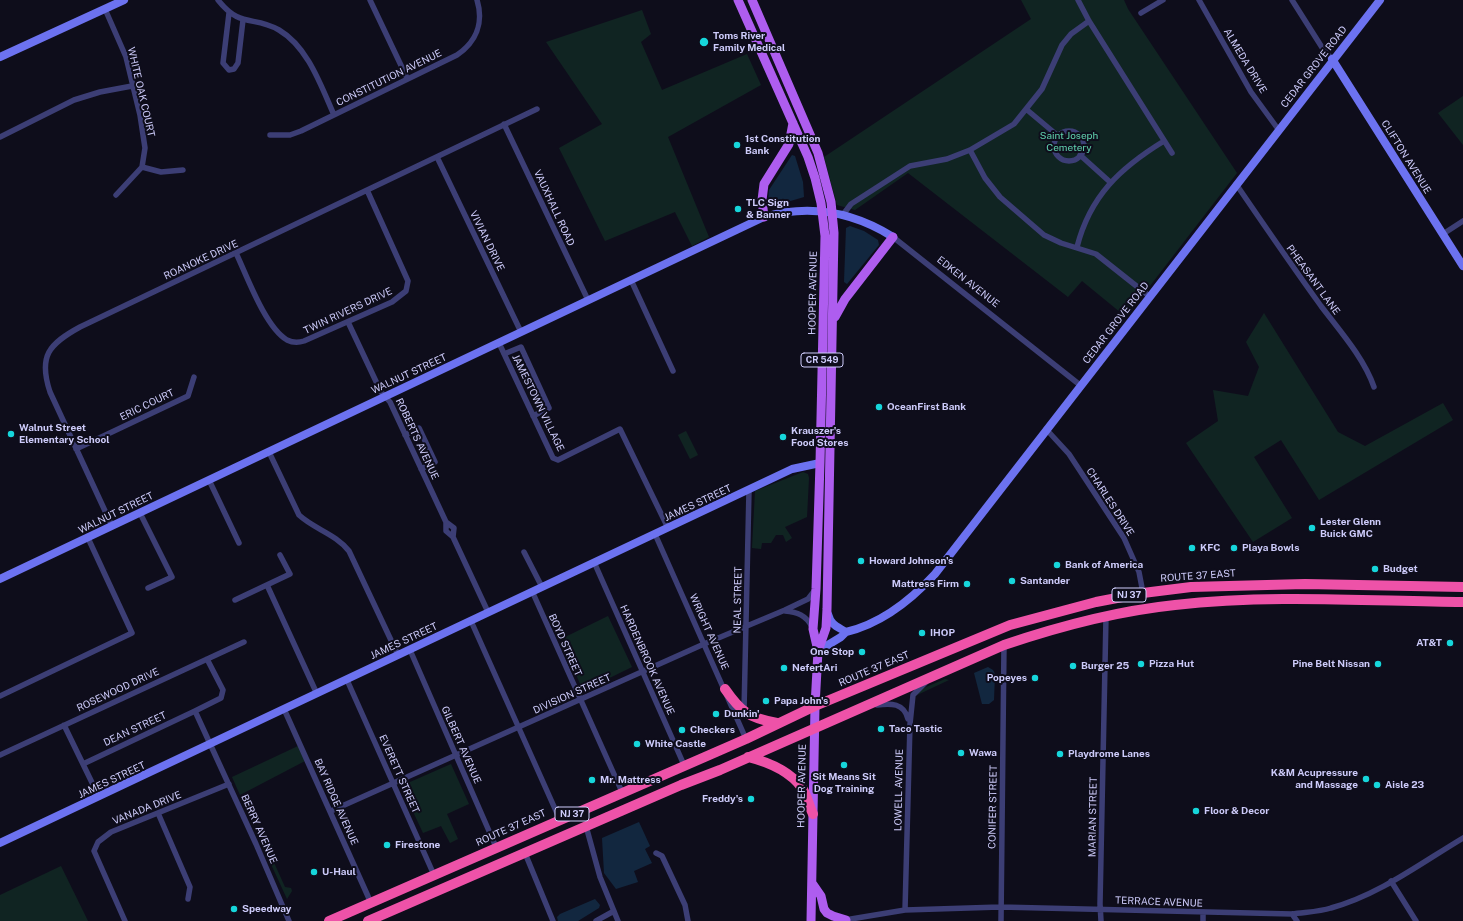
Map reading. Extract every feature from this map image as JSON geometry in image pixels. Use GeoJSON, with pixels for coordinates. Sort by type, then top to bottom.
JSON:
{"type":"FeatureCollection","features":[{"type":"Feature","properties":{"kind":"highway","name":"ROUTE 37 EAST"},"geometry":{"type":"LineString","coordinates":[[329,921],[746,739],[815,706],[1010,625],[1096,602],[1143,593],[1191,587],[1282,584],[1463,587]]}},
{"type":"Feature","properties":{"kind":"highway","name":"NJ 37"},"geometry":{"type":"LineString","coordinates":[[368,921],[1004,645],[1062,627],[1106,617],[1175,605],[1247,599],[1463,602]]}},
{"type":"Feature","properties":{"kind":"highway"},"geometry":{"type":"LineString","coordinates":[[724,689],[735,703],[744,711],[757,719],[777,723]]}},
{"type":"Feature","properties":{"kind":"highway"},"geometry":{"type":"LineString","coordinates":[[748,757],[771,763],[794,779],[802,788],[813,814]]}},
{"type":"Feature","properties":{"kind":"main road","name":"HOOPER AVENUE"},"geometry":{"type":"LineString","coordinates":[[738,0],[793,123],[815,178],[822,211],[825,236],[820,463],[816,589],[813,629],[818,651],[815,706],[811,921]]}},
{"type":"Feature","properties":{"kind":"main road","name":"HOOPER AVENUE"},"geometry":{"type":"LineString","coordinates":[[752,0],[818,153],[824,169],[833,213],[833,324],[827,609],[826,628],[818,651]]}},
{"type":"Feature","properties":{"kind":"main road"},"geometry":{"type":"LineString","coordinates":[[764,217],[762,200],[764,184],[789,144],[793,123]]}},
{"type":"Feature","properties":{"kind":"main road"},"geometry":{"type":"LineString","coordinates":[[833,324],[837,310],[893,237]]}},
{"type":"Feature","properties":{"kind":"main road"},"geometry":{"type":"LineString","coordinates":[[812,883],[821,896],[824,909],[827,913],[842,920]]}},
{"type":"Feature","properties":{"kind":"street"},"geometry":{"type":"LineString","coordinates":[[0,57],[124,0]]}},
{"type":"Feature","properties":{"kind":"street"},"geometry":{"type":"LineString","coordinates":[[218,0],[229,13],[243,20],[279,30],[302,50],[309,61],[334,115]]}},
{"type":"Feature","properties":{"kind":"street"},"geometry":{"type":"LineString","coordinates":[[370,0],[407,78]]}},
{"type":"Feature","properties":{"kind":"street","name":"CONSTITUTION AVENUE"},"geometry":{"type":"LineString","coordinates":[[270,135],[290,135],[457,55],[468,46],[475,36],[480,19],[477,0]]}},
{"type":"Feature","properties":{"kind":"street"},"geometry":{"type":"LineString","coordinates":[[1078,0],[1089,21],[1172,153]]}},
{"type":"Feature","properties":{"kind":"street"},"geometry":{"type":"LineString","coordinates":[[1141,13],[1163,0]]}},
{"type":"Feature","properties":{"kind":"street","name":"ALMEDA DRIVE"},"geometry":{"type":"LineString","coordinates":[[1199,0],[1251,92],[1278,129]]}},
{"type":"Feature","properties":{"kind":"street"},"geometry":{"type":"LineString","coordinates":[[1292,0],[1323,49],[1332,59]]}},
{"type":"Feature","properties":{"kind":"street","name":"CEDAR GROVE ROAD"},"geometry":{"type":"LineString","coordinates":[[818,651],[841,637],[846,632],[884,616],[905,603],[924,586],[1332,59],[1380,0]]}},
{"type":"Feature","properties":{"kind":"street","name":"WHITE OAK COURT"},"geometry":{"type":"LineString","coordinates":[[105,9],[126,57],[140,115],[145,148],[142,167]]}},
{"type":"Feature","properties":{"kind":"street"},"geometry":{"type":"LineString","coordinates":[[229,13],[223,63],[229,70],[234,69],[238,63],[243,20]]}},
{"type":"Feature","properties":{"kind":"street"},"geometry":{"type":"LineString","coordinates":[[842,216],[851,204],[910,166],[947,160],[970,150],[1014,124],[1042,89],[1062,45],[1071,34],[1089,21]]}},
{"type":"Feature","properties":{"kind":"street","name":"CLIFTON AVENUE"},"geometry":{"type":"LineString","coordinates":[[1332,59],[1463,266]]}},
{"type":"Feature","properties":{"kind":"street"},"geometry":{"type":"LineString","coordinates":[[0,137],[74,100],[100,92],[132,86]]}},
{"type":"Feature","properties":{"kind":"street","name":"ROANOKE DRIVE"},"geometry":{"type":"LineString","coordinates":[[112,526],[50,392],[45,378],[46,360],[50,349],[61,337],[537,108]]}},
{"type":"Feature","properties":{"kind":"street"},"geometry":{"type":"LineString","coordinates":[[1026,109],[1057,135]]}},
{"type":"Feature","properties":{"kind":"street","name":"VAUXHALL ROAD"},"geometry":{"type":"LineString","coordinates":[[504,124],[588,300]]}},
{"type":"Feature","properties":{"kind":"street"},"geometry":{"type":"LineString","coordinates":[[1067,130],[1072,130],[1081,136],[1084,146],[1080,155],[1072,160],[1062,160],[1058,157],[1054,149],[1057,135],[1067,130]]}},
{"type":"Feature","properties":{"kind":"street"},"geometry":{"type":"LineString","coordinates":[[1077,247],[1081,232],[1093,206],[1110,182],[1131,164],[1164,141]]}},
{"type":"Feature","properties":{"kind":"street"},"geometry":{"type":"LineString","coordinates":[[970,150],[985,178],[1000,197],[1044,235],[1061,243],[1096,254],[1149,296]]}},
{"type":"Feature","properties":{"kind":"street"},"geometry":{"type":"LineString","coordinates":[[1080,155],[1110,182]]}},
{"type":"Feature","properties":{"kind":"street","name":"VIVIAN DRIVE"},"geometry":{"type":"LineString","coordinates":[[437,157],[521,332]]}},
{"type":"Feature","properties":{"kind":"street"},"geometry":{"type":"LineString","coordinates":[[116,195],[142,167],[161,172],[183,170]]}},
{"type":"Feature","properties":{"kind":"street","name":"PHEASANT LANE"},"geometry":{"type":"LineString","coordinates":[[1236,184],[1273,240],[1370,376],[1374,387]]}},
{"type":"Feature","properties":{"kind":"street","name":"TWIN RIVERS DRIVE"},"geometry":{"type":"LineString","coordinates":[[236,253],[273,327],[287,340],[296,343],[304,341],[392,302],[402,295],[408,286],[407,276],[367,190]]}},
{"type":"Feature","properties":{"kind":"street","name":"WALNUT STREET"},"geometry":{"type":"LineString","coordinates":[[0,579],[764,217],[788,211],[810,209],[833,213]]}},
{"type":"Feature","properties":{"kind":"street","name":"EDKEN AVENUE"},"geometry":{"type":"LineString","coordinates":[[833,213],[860,220],[893,237],[1080,384]]}},
{"type":"Feature","properties":{"kind":"street"},"geometry":{"type":"LineString","coordinates":[[1443,234],[1463,221]]}},
{"type":"Feature","properties":{"kind":"street"},"geometry":{"type":"LineString","coordinates":[[631,280],[673,371]]}},
{"type":"Feature","properties":{"kind":"street","name":"ROBERTS AVENUE"},"geometry":{"type":"LineString","coordinates":[[348,322],[381,392],[386,396],[446,522],[454,528],[453,537],[488,612]]}},
{"type":"Feature","properties":{"kind":"street","name":"JAMESTOWN VILLAGE"},"geometry":{"type":"LineString","coordinates":[[498,343],[551,455],[558,460],[620,429],[668,528]]}},
{"type":"Feature","properties":{"kind":"street"},"geometry":{"type":"LineString","coordinates":[[504,354],[521,347],[549,408],[533,416]]}},
{"type":"Feature","properties":{"kind":"street","name":"ERIC COURT"},"geometry":{"type":"LineString","coordinates":[[76,449],[188,396],[194,377]]}},
{"type":"Feature","properties":{"kind":"street"},"geometry":{"type":"LineString","coordinates":[[405,435],[419,428],[436,462],[421,469]]}},
{"type":"Feature","properties":{"kind":"street","name":"CHARLES DRIVE"},"geometry":{"type":"LineString","coordinates":[[1046,429],[1069,454],[1124,538],[1140,572],[1143,593]]}},
{"type":"Feature","properties":{"kind":"street"},"geometry":{"type":"LineString","coordinates":[[269,452],[299,515],[306,522],[344,544],[349,551],[398,655]]}},
{"type":"Feature","properties":{"kind":"street","name":"JAMES STREET"},"geometry":{"type":"LineString","coordinates":[[1,841],[99,797],[792,469],[820,463]]}},
{"type":"Feature","properties":{"kind":"street"},"geometry":{"type":"LineString","coordinates":[[209,480],[239,543]]}},
{"type":"Feature","properties":{"kind":"street","name":"NEAL STREET"},"geometry":{"type":"LineString","coordinates":[[744,711],[750,490]]}},
{"type":"Feature","properties":{"kind":"street"},"geometry":{"type":"LineString","coordinates":[[140,513],[172,577],[148,588]]}},
{"type":"Feature","properties":{"kind":"street","name":"WRIGHT AVENUE"},"geometry":{"type":"LineString","coordinates":[[654,534],[746,739]]}},
{"type":"Feature","properties":{"kind":"street"},"geometry":{"type":"LineString","coordinates":[[0,696],[132,633],[88,538]]}},
{"type":"Feature","properties":{"kind":"street"},"geometry":{"type":"LineString","coordinates":[[524,552],[542,587]]}},
{"type":"Feature","properties":{"kind":"street"},"geometry":{"type":"LineString","coordinates":[[235,600],[290,574],[280,555]]}},
{"type":"Feature","properties":{"kind":"street","name":"HARDENBROOK AVENUE"},"geometry":{"type":"LineString","coordinates":[[594,562],[684,765]]}},
{"type":"Feature","properties":{"kind":"street"},"geometry":{"type":"LineString","coordinates":[[267,585],[317,694]]}},
{"type":"Feature","properties":{"kind":"street","name":"DIVISION STREET"},"geometry":{"type":"LineString","coordinates":[[331,811],[704,644],[785,610],[808,599],[816,589]]}},
{"type":"Feature","properties":{"kind":"street","name":"BOYD STREET"},"geometry":{"type":"LineString","coordinates":[[532,591],[622,792]]}},
{"type":"Feature","properties":{"kind":"street"},"geometry":{"type":"LineString","coordinates":[[827,609],[830,622],[836,628],[846,632]]}},
{"type":"Feature","properties":{"kind":"street"},"geometry":{"type":"LineString","coordinates":[[785,610],[802,614],[809,621],[813,629]]}},
{"type":"Feature","properties":{"kind":"street","name":"MARIAN STREET"},"geometry":{"type":"LineString","coordinates":[[1101,921],[1106,617]]}},
{"type":"Feature","properties":{"kind":"street"},"geometry":{"type":"LineString","coordinates":[[471,620],[560,820]]}},
{"type":"Feature","properties":{"kind":"street","name":"ROSEWOOD DRIVE"},"geometry":{"type":"LineString","coordinates":[[0,755],[244,642]]}},
{"type":"Feature","properties":{"kind":"street","name":"CONIFER STREET"},"geometry":{"type":"LineString","coordinates":[[1001,921],[1004,645]]}},
{"type":"Feature","properties":{"kind":"street","name":"GILBERT AVENUE"},"geometry":{"type":"LineString","coordinates":[[410,650],[496,847]]}},
{"type":"Feature","properties":{"kind":"street","name":"DEAN STREET"},"geometry":{"type":"LineString","coordinates":[[83,764],[221,698],[223,690],[206,659]]}},
{"type":"Feature","properties":{"kind":"street","name":"LOWELL AVENUE"},"geometry":{"type":"LineString","coordinates":[[905,910],[910,724],[913,695],[930,678]]}},
{"type":"Feature","properties":{"kind":"street","name":"EVERETT STREET"},"geometry":{"type":"LineString","coordinates":[[346,680],[434,875]]}},
{"type":"Feature","properties":{"kind":"street"},"geometry":{"type":"LineString","coordinates":[[865,706],[886,703],[895,704],[907,714],[910,724]]}},
{"type":"Feature","properties":{"kind":"street","name":"BAY RIDGE AVENUE"},"geometry":{"type":"LineString","coordinates":[[284,709],[371,902]]}},
{"type":"Feature","properties":{"kind":"street","name":"BERRY AVENUE"},"geometry":{"type":"LineString","coordinates":[[195,711],[229,784],[289,921]]}},
{"type":"Feature","properties":{"kind":"street"},"geometry":{"type":"LineString","coordinates":[[64,725],[99,797]]}},
{"type":"Feature","properties":{"kind":"street","name":"VANADA DRIVE"},"geometry":{"type":"LineString","coordinates":[[125,921],[94,851],[98,842],[111,832],[229,784]]}},
{"type":"Feature","properties":{"kind":"street"},"geometry":{"type":"LineString","coordinates":[[158,813],[190,887],[188,899]]}},
{"type":"Feature","properties":{"kind":"street"},"geometry":{"type":"LineString","coordinates":[[586,826],[600,877],[618,921]]}},
{"type":"Feature","properties":{"kind":"street","name":"TERRACE AVENUE"},"geometry":{"type":"LineString","coordinates":[[842,920],[905,910],[1000,907],[1292,914],[1331,908],[1370,893],[1463,838]]}},
{"type":"Feature","properties":{"kind":"street"},"geometry":{"type":"LineString","coordinates":[[525,853],[553,921]]}},
{"type":"Feature","properties":{"kind":"street"},"geometry":{"type":"LineString","coordinates":[[656,853],[662,856],[685,904],[688,921]]}},
{"type":"Feature","properties":{"kind":"street"},"geometry":{"type":"LineString","coordinates":[[1391,881],[1416,921]]}},
{"type":"Feature","properties":{"kind":"street"},"geometry":{"type":"LineString","coordinates":[[596,921],[614,911]]}},
{"type":"Feature","properties":{"kind":"street"},"geometry":{"type":"LineString","coordinates":[[1203,912],[1203,921]]}},
{"type":"Feature","properties":{"kind":"street"},"geometry":{"type":"LineString","coordinates":[[1292,914],[1297,921]]}},
{"type":"Feature","properties":{"kind":"green space","name":"Saint Joseph Cemetery"},"geometry":{"type":"Polygon","coordinates":[[[1021,0],[1124,0],[1128,9],[1237,173],[1126,317],[1082,281],[1068,297],[908,173],[855,210],[837,205],[824,157],[1031,19],[1021,0]]]}},
{"type":"Feature","properties":{"kind":"green space"},"geometry":{"type":"Polygon","coordinates":[[[642,10],[651,34],[641,42],[662,90],[747,54],[761,85],[668,137],[709,237],[692,246],[675,212],[605,241],[559,148],[602,124],[546,42],[642,10]]]}},
{"type":"Feature","properties":{"kind":"green space"},"geometry":{"type":"Polygon","coordinates":[[[1463,96],[1463,145],[1438,113],[1463,96]]]}},
{"type":"Feature","properties":{"kind":"green space"},"geometry":{"type":"Polygon","coordinates":[[[1264,313],[1338,432],[1365,446],[1443,403],[1453,420],[1319,500],[1281,440],[1254,457],[1292,518],[1253,542],[1186,443],[1218,421],[1213,390],[1248,396],[1259,367],[1246,342],[1264,313]]]}},
{"type":"Feature","properties":{"kind":"green space"},"geometry":{"type":"Polygon","coordinates":[[[686,431],[698,455],[690,459],[678,435],[686,431]]]}},
{"type":"Feature","properties":{"kind":"green space"},"geometry":{"type":"Polygon","coordinates":[[[803,472],[808,474],[809,478],[807,517],[785,527],[792,538],[786,542],[783,535],[776,535],[771,543],[762,543],[761,549],[752,548],[755,491],[803,472]]]}},
{"type":"Feature","properties":{"kind":"green space"},"geometry":{"type":"Polygon","coordinates":[[[608,616],[632,667],[583,691],[561,639],[608,616]]]}},
{"type":"Feature","properties":{"kind":"green space"},"geometry":{"type":"Polygon","coordinates":[[[945,679],[949,680],[915,696],[919,690],[945,679]]]}},
{"type":"Feature","properties":{"kind":"green space"},"geometry":{"type":"Polygon","coordinates":[[[298,746],[305,761],[240,795],[232,777],[298,746]]]}},
{"type":"Feature","properties":{"kind":"green space"},"geometry":{"type":"Polygon","coordinates":[[[451,764],[469,804],[447,814],[458,839],[450,843],[441,826],[423,833],[401,786],[451,764]]]}},
{"type":"Feature","properties":{"kind":"green space"},"geometry":{"type":"Polygon","coordinates":[[[271,843],[273,846],[267,847],[285,887],[291,888],[292,891],[287,899],[264,849],[264,846],[271,843]]]}},
{"type":"Feature","properties":{"kind":"green space"},"geometry":{"type":"Polygon","coordinates":[[[61,866],[88,921],[0,921],[0,895],[61,866]]]}},
{"type":"Feature","properties":{"kind":"water"},"geometry":{"type":"Polygon","coordinates":[[[792,155],[795,156],[803,182],[804,197],[777,205],[768,203],[769,190],[792,155]]]}},
{"type":"Feature","properties":{"kind":"water"},"geometry":{"type":"Polygon","coordinates":[[[850,226],[864,231],[878,240],[879,245],[847,284],[844,282],[846,228],[850,226]]]}},
{"type":"Feature","properties":{"kind":"water"},"geometry":{"type":"Polygon","coordinates":[[[988,667],[993,670],[995,674],[994,700],[989,704],[982,704],[974,673],[988,667]]]}},
{"type":"Feature","properties":{"kind":"water"},"geometry":{"type":"Polygon","coordinates":[[[639,822],[650,846],[645,849],[652,863],[634,871],[638,882],[616,889],[604,873],[602,838],[639,822]]]}},
{"type":"Feature","properties":{"kind":"water"},"geometry":{"type":"Polygon","coordinates":[[[595,899],[600,905],[599,908],[578,921],[558,921],[557,917],[560,914],[595,899]]]}},
{"type":"Feature","properties":{"kind":"place","name":"Toms River Family Medical"},"geometry":{"type":"Point","coordinates":[704,42]}},
{"type":"Feature","properties":{"kind":"place","name":"1st Constitution Bank"},"geometry":{"type":"Point","coordinates":[737,145]}},
{"type":"Feature","properties":{"kind":"place","name":"TLC Sign & Banner"},"geometry":{"type":"Point","coordinates":[738,209]}},
{"type":"Feature","properties":{"kind":"place","name":"OceanFirst Bank"},"geometry":{"type":"Point","coordinates":[879,407]}},
{"type":"Feature","properties":{"kind":"place","name":"Walnut Street Elementary School"},"geometry":{"type":"Point","coordinates":[11,434]}},
{"type":"Feature","properties":{"kind":"place","name":"Krauszer's Food Stores"},"geometry":{"type":"Point","coordinates":[783,437]}},
{"type":"Feature","properties":{"kind":"place","name":"Lester Glenn Buick GMC"},"geometry":{"type":"Point","coordinates":[1312,528]}},
{"type":"Feature","properties":{"kind":"place","name":"KFC"},"geometry":{"type":"Point","coordinates":[1192,548]}},
{"type":"Feature","properties":{"kind":"place","name":"Playa Bowls"},"geometry":{"type":"Point","coordinates":[1234,548]}},
{"type":"Feature","properties":{"kind":"place","name":"Howard Johnson's"},"geometry":{"type":"Point","coordinates":[861,561]}},
{"type":"Feature","properties":{"kind":"place","name":"Bank of America"},"geometry":{"type":"Point","coordinates":[1057,565]}},
{"type":"Feature","properties":{"kind":"place","name":"Budget"},"geometry":{"type":"Point","coordinates":[1375,569]}},
{"type":"Feature","properties":{"kind":"place","name":"Santander"},"geometry":{"type":"Point","coordinates":[1012,581]}},
{"type":"Feature","properties":{"kind":"place","name":"Mattress Firm"},"geometry":{"type":"Point","coordinates":[967,584]}},
{"type":"Feature","properties":{"kind":"place","name":"IHOP"},"geometry":{"type":"Point","coordinates":[922,633]}},
{"type":"Feature","properties":{"kind":"place","name":"AT&T"},"geometry":{"type":"Point","coordinates":[1450,643]}},
{"type":"Feature","properties":{"kind":"place","name":"One Stop"},"geometry":{"type":"Point","coordinates":[862,652]}},
{"type":"Feature","properties":{"kind":"place","name":"Pizza Hut"},"geometry":{"type":"Point","coordinates":[1141,664]}},
{"type":"Feature","properties":{"kind":"place","name":"Pine Belt Nissan"},"geometry":{"type":"Point","coordinates":[1378,664]}},
{"type":"Feature","properties":{"kind":"place","name":"Burger 25"},"geometry":{"type":"Point","coordinates":[1073,666]}},
{"type":"Feature","properties":{"kind":"place","name":"NefertAri"},"geometry":{"type":"Point","coordinates":[784,668]}},
{"type":"Feature","properties":{"kind":"place","name":"Popeyes"},"geometry":{"type":"Point","coordinates":[1035,678]}},
{"type":"Feature","properties":{"kind":"place","name":"Papa John's"},"geometry":{"type":"Point","coordinates":[766,701]}},
{"type":"Feature","properties":{"kind":"place","name":"Dunkin'"},"geometry":{"type":"Point","coordinates":[716,714]}},
{"type":"Feature","properties":{"kind":"place","name":"Taco Tastic"},"geometry":{"type":"Point","coordinates":[881,729]}},
{"type":"Feature","properties":{"kind":"place","name":"Checkers"},"geometry":{"type":"Point","coordinates":[682,730]}},
{"type":"Feature","properties":{"kind":"place","name":"White Castle"},"geometry":{"type":"Point","coordinates":[637,744]}},
{"type":"Feature","properties":{"kind":"place","name":"Wawa"},"geometry":{"type":"Point","coordinates":[961,753]}},
{"type":"Feature","properties":{"kind":"place","name":"Playdrome Lanes"},"geometry":{"type":"Point","coordinates":[1060,754]}},
{"type":"Feature","properties":{"kind":"place","name":"Sit Means Sit Dog Training"},"geometry":{"type":"Point","coordinates":[844,765]}},
{"type":"Feature","properties":{"kind":"place","name":"K&M Acupressure and Massage"},"geometry":{"type":"Point","coordinates":[1366,779]}},
{"type":"Feature","properties":{"kind":"place","name":"Mr. Mattress"},"geometry":{"type":"Point","coordinates":[592,780]}},
{"type":"Feature","properties":{"kind":"place","name":"Aisle 23"},"geometry":{"type":"Point","coordinates":[1377,785]}},
{"type":"Feature","properties":{"kind":"place","name":"Freddy's"},"geometry":{"type":"Point","coordinates":[751,799]}},
{"type":"Feature","properties":{"kind":"place","name":"Floor & Decor"},"geometry":{"type":"Point","coordinates":[1196,811]}},
{"type":"Feature","properties":{"kind":"place","name":"Firestone"},"geometry":{"type":"Point","coordinates":[387,845]}},
{"type":"Feature","properties":{"kind":"place","name":"U-Haul"},"geometry":{"type":"Point","coordinates":[314,872]}},
{"type":"Feature","properties":{"kind":"place","name":"Speedway"},"geometry":{"type":"Point","coordinates":[234,909]}}]}
